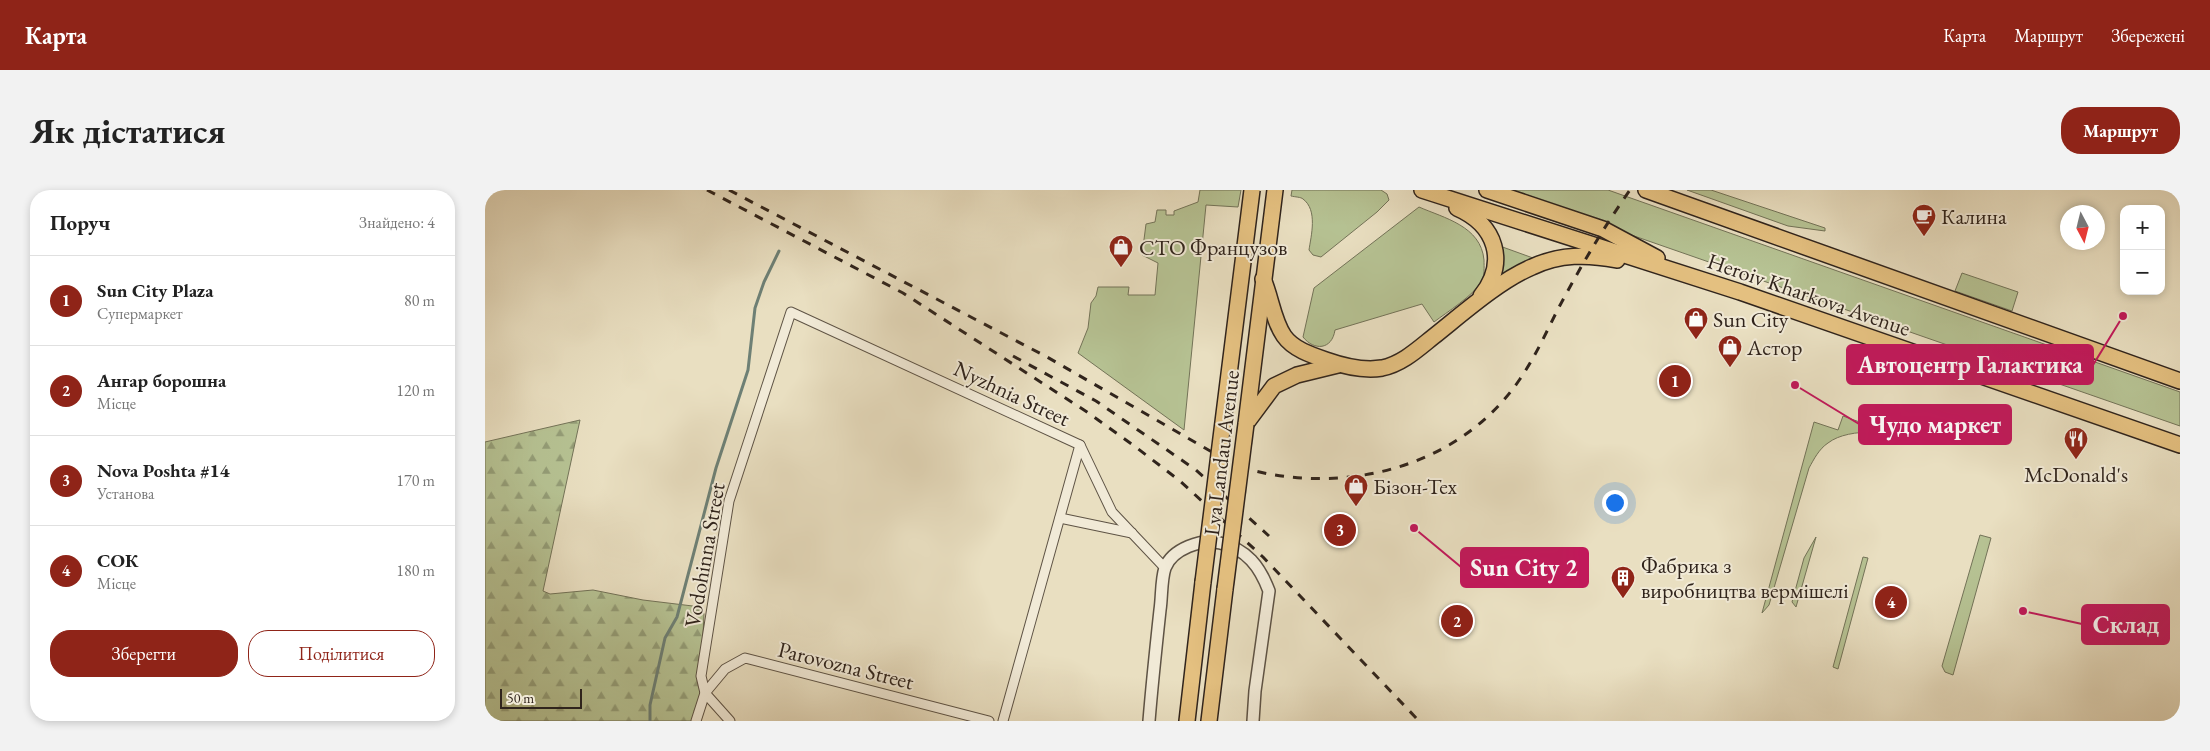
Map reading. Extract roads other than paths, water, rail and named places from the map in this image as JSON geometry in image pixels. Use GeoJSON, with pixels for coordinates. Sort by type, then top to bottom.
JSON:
{"type":"FeatureCollection","features":[{"type":"Feature","properties":{"kind":"main road","name":"Lva Landau Avenue"},"geometry":{"type":"LineString","coordinates":[[1187,721],[1251,190]]}},
{"type":"Feature","properties":{"kind":"main road","name":"Lva Landau Avenue"},"geometry":{"type":"LineString","coordinates":[[1209,721],[1275,190]]}},
{"type":"Feature","properties":{"kind":"main road"},"geometry":{"type":"LineString","coordinates":[[1416,190],[1469,214],[1481,222],[1489,236],[1495,251],[1495,270],[1489,285],[1474,305]]}},
{"type":"Feature","properties":{"kind":"main road","name":"Heroiv Kharkova Avenue"},"geometry":{"type":"LineString","coordinates":[[1422,190],[1680,272],[2180,445]]}},
{"type":"Feature","properties":{"kind":"main road"},"geometry":{"type":"LineString","coordinates":[[1487,190],[1610,231],[1680,272]]}},
{"type":"Feature","properties":{"kind":"main road","name":"Heroiv Kharkova Avenue"},"geometry":{"type":"LineString","coordinates":[[1645,190],[2180,381]]}},
{"type":"Feature","properties":{"kind":"main road"},"geometry":{"type":"LineString","coordinates":[[1263,279],[1279,327],[1294,346],[1339,364],[1381,368],[1399,362],[1474,305],[1525,270],[1559,258],[1597,256],[1680,272]]}},
{"type":"Feature","properties":{"kind":"main road"},"geometry":{"type":"LineString","coordinates":[[1246,424],[1273,386],[1297,375],[1339,364]]}},
{"type":"Feature","properties":{"kind":"street","name":"Nyzhnia Street"},"geometry":{"type":"LineString","coordinates":[[791,312],[1081,445],[1112,512],[1165,568]]}},
{"type":"Feature","properties":{"kind":"street","name":"Vodohinna Street"},"geometry":{"type":"LineString","coordinates":[[696,721],[705,693],[701,676],[729,501],[791,312]]}},
{"type":"Feature","properties":{"kind":"street"},"geometry":{"type":"LineString","coordinates":[[1003,721],[1081,445]]}},
{"type":"Feature","properties":{"kind":"street"},"geometry":{"type":"LineString","coordinates":[[1060,518],[1132,533]]}},
{"type":"Feature","properties":{"kind":"street"},"geometry":{"type":"LineString","coordinates":[[1149,721],[1165,568],[1185,548],[1204,541],[1220,542],[1237,548],[1251,558],[1258,566],[1269,592],[1255,691],[1253,721]]}},
{"type":"Feature","properties":{"kind":"street","name":"Parovozna Street"},"geometry":{"type":"LineString","coordinates":[[705,693],[725,670],[745,658],[989,721]]}},
{"type":"Feature","properties":{"kind":"street"},"geometry":{"type":"LineString","coordinates":[[705,693],[730,721]]}},
{"type":"Feature","properties":{"kind":"waterway"},"geometry":{"type":"LineString","coordinates":[[650,721],[650,705],[665,638],[677,617],[716,468],[748,370],[755,308],[764,282],[779,251]]}},
{"type":"Feature","properties":{"kind":"railway"},"geometry":{"type":"LineString","coordinates":[[707,190],[903,293],[1087,412],[1137,448],[1180,481],[1263,557],[1419,721]]}},
{"type":"Feature","properties":{"kind":"railway"},"geometry":{"type":"LineString","coordinates":[[729,190],[1047,357],[1219,456]]}},
{"type":"Feature","properties":{"kind":"railway"},"geometry":{"type":"LineString","coordinates":[[1240,467],[1279,476],[1318,479],[1357,476],[1395,468],[1431,454],[1465,435],[1495,410],[1520,379],[1533,359],[1559,306],[1588,255],[1630,190]]}},
{"type":"Feature","properties":{"kind":"railway"},"geometry":{"type":"LineString","coordinates":[[1013,356],[1096,401],[1196,470],[1269,536]]}},
{"type":"Feature","properties":{"kind":"place","name":"Калина"},"geometry":{"type":"Point","coordinates":[1924,237]}},
{"type":"Feature","properties":{"kind":"place","name":"СТО Французов"},"geometry":{"type":"Point","coordinates":[1121,268]}},
{"type":"Feature","properties":{"kind":"place","name":"Автоцентр Галактика"},"geometry":{"type":"Point","coordinates":[2123,316]}},
{"type":"Feature","properties":{"kind":"place","name":"Sun City"},"geometry":{"type":"Point","coordinates":[1696,340]}},
{"type":"Feature","properties":{"kind":"place","name":"Астор"},"geometry":{"type":"Point","coordinates":[1730,368]}},
{"type":"Feature","properties":{"kind":"place","name":"Sun City Plaza"},"geometry":{"type":"Point","coordinates":[1675,381]}},
{"type":"Feature","properties":{"kind":"place","name":"Чудо маркет"},"geometry":{"type":"Point","coordinates":[1795,385]}},
{"type":"Feature","properties":{"kind":"place","name":"McDonald's"},"geometry":{"type":"Point","coordinates":[2076,460]}},
{"type":"Feature","properties":{"kind":"place","name":"Бізон-Тех"},"geometry":{"type":"Point","coordinates":[1356,507]}},
{"type":"Feature","properties":{"kind":"place","name":"Sun City 2"},"geometry":{"type":"Point","coordinates":[1414,528]}},
{"type":"Feature","properties":{"kind":"place","name":"Nova Poshta #14"},"geometry":{"type":"Point","coordinates":[1340,530]}},
{"type":"Feature","properties":{"kind":"place","name":"Фабрика з виробництва вермішелі"},"geometry":{"type":"Point","coordinates":[1623,599]}},
{"type":"Feature","properties":{"kind":"place","name":"СОК"},"geometry":{"type":"Point","coordinates":[1891,602]}},
{"type":"Feature","properties":{"kind":"place","name":"Склад"},"geometry":{"type":"Point","coordinates":[2023,611]}},
{"type":"Feature","properties":{"kind":"place","name":"Ангар борошна"},"geometry":{"type":"Point","coordinates":[1457,621]}}]}
